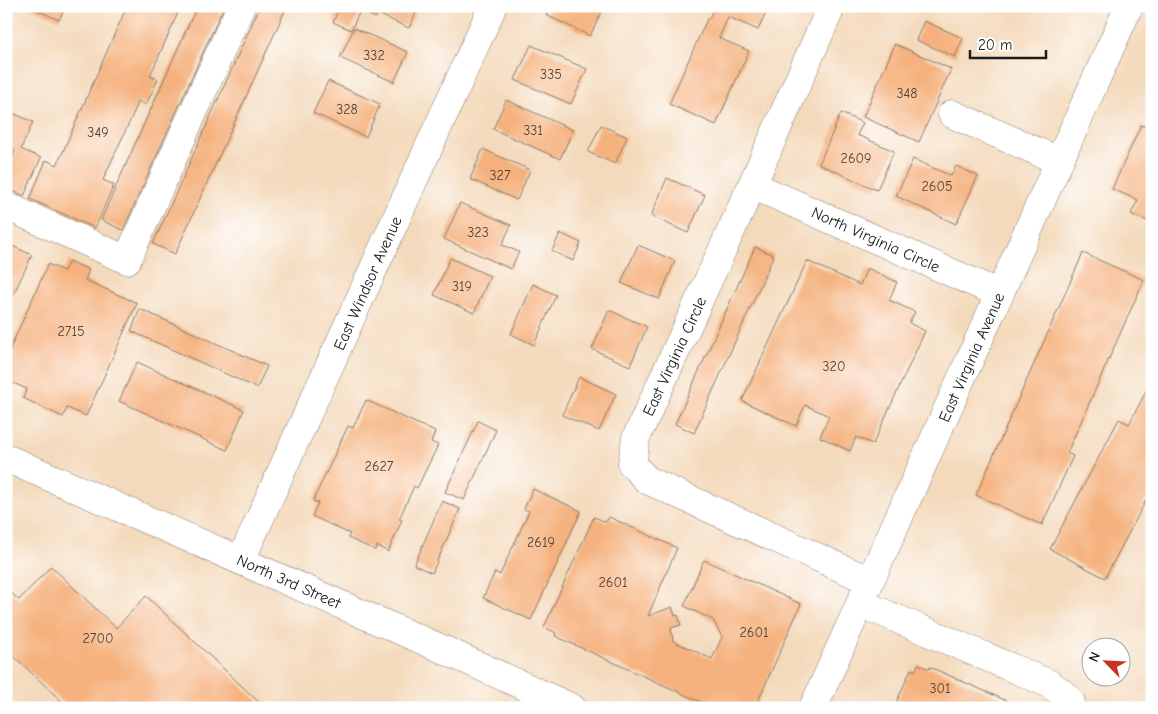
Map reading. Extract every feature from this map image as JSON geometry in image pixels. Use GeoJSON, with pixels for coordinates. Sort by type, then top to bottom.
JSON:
{"type":"FeatureCollection","features":[{"type":"Feature","properties":{"kind":"street"},"geometry":{"type":"LineString","coordinates":[[6,206],[127,260],[241,6]]}},
{"type":"Feature","properties":{"kind":"street","name":"East Windsor Avenue"},"geometry":{"type":"LineString","coordinates":[[241,560],[493,6]]}},
{"type":"Feature","properties":{"kind":"street","name":"East Virginia Circle"},"geometry":{"type":"LineString","coordinates":[[830,6],[752,185],[636,438],[632,464],[647,480],[865,592]]}},
{"type":"Feature","properties":{"kind":"street","name":"East Virginia Avenue"},"geometry":{"type":"LineString","coordinates":[[813,708],[1129,6]]}},
{"type":"Feature","properties":{"kind":"street"},"geometry":{"type":"LineString","coordinates":[[952,114],[1059,161]]}},
{"type":"Feature","properties":{"kind":"street","name":"North Virginia Circle"},"geometry":{"type":"LineString","coordinates":[[752,185],[1000,294]]}},
{"type":"Feature","properties":{"kind":"street","name":"North 3rd Street"},"geometry":{"type":"LineString","coordinates":[[6,458],[241,560],[572,708]]}},
{"type":"Feature","properties":{"kind":"street"},"geometry":{"type":"LineString","coordinates":[[865,592],[1050,684],[1066,696],[1071,702],[1070,708]]}},
{"type":"Feature","properties":{"kind":"building"},"geometry":{"type":"Polygon","coordinates":[[[28,6],[66,6],[59,20],[28,6]]]}},
{"type":"Feature","properties":{"kind":"building"},"geometry":{"type":"Polygon","coordinates":[[[127,6],[181,6],[150,76],[158,79],[146,105],[139,101],[103,180],[114,185],[95,228],[30,199],[46,160],[57,165],[127,6]]]}},
{"type":"Feature","properties":{"kind":"building"},"geometry":{"type":"Polygon","coordinates":[[[197,6],[224,6],[123,230],[101,220],[197,6]]]}},
{"type":"Feature","properties":{"kind":"building"},"geometry":{"type":"Polygon","coordinates":[[[260,6],[287,6],[175,254],[153,244],[260,6]]]}},
{"type":"Feature","properties":{"kind":"building"},"geometry":{"type":"Polygon","coordinates":[[[340,6],[345,6],[359,13],[351,30],[333,22],[340,6]]]}},
{"type":"Feature","properties":{"kind":"building"},"geometry":{"type":"Polygon","coordinates":[[[355,6],[419,6],[409,28],[378,14],[376,18],[354,8],[355,6]]]}},
{"type":"Feature","properties":{"kind":"building"},"geometry":{"type":"Polygon","coordinates":[[[550,6],[597,6],[603,9],[590,36],[546,15],[550,6]]]}},
{"type":"Feature","properties":{"kind":"building"},"geometry":{"type":"Polygon","coordinates":[[[715,6],[769,6],[758,30],[728,17],[719,38],[749,51],[716,125],[669,104],[708,17],[715,6]]]}},
{"type":"Feature","properties":{"kind":"building"},"geometry":{"type":"Polygon","coordinates":[[[924,21],[963,38],[955,57],[916,40],[924,21]]]}},
{"type":"Feature","properties":{"kind":"building"},"geometry":{"type":"Polygon","coordinates":[[[354,28],[408,52],[394,82],[340,58],[354,28]]]}},
{"type":"Feature","properties":{"kind":"building"},"geometry":{"type":"Polygon","coordinates":[[[895,44],[951,69],[919,142],[863,117],[895,44]]]}},
{"type":"Feature","properties":{"kind":"building"},"geometry":{"type":"Polygon","coordinates":[[[531,45],[587,69],[571,104],[515,80],[531,45]]]}},
{"type":"Feature","properties":{"kind":"building"},"geometry":{"type":"Polygon","coordinates":[[[328,81],[380,104],[366,137],[313,113],[328,81]]]}},
{"type":"Feature","properties":{"kind":"building"},"geometry":{"type":"Polygon","coordinates":[[[506,100],[573,130],[560,159],[493,129],[506,100]]]}},
{"type":"Feature","properties":{"kind":"building"},"geometry":{"type":"Polygon","coordinates":[[[6,110],[33,122],[21,149],[41,158],[24,196],[6,188],[6,170],[15,151],[6,147],[6,110]]]}},
{"type":"Feature","properties":{"kind":"building"},"geometry":{"type":"Polygon","coordinates":[[[841,113],[863,123],[857,135],[894,151],[877,190],[819,164],[841,113]]]}},
{"type":"Feature","properties":{"kind":"building"},"geometry":{"type":"Polygon","coordinates":[[[601,125],[627,137],[615,164],[588,152],[601,125]]]}},
{"type":"Feature","properties":{"kind":"building"},"geometry":{"type":"Polygon","coordinates":[[[1141,125],[1152,130],[1152,223],[1131,214],[1138,200],[1112,189],[1141,125]]]}},
{"type":"Feature","properties":{"kind":"building"},"geometry":{"type":"Polygon","coordinates":[[[483,149],[530,170],[517,200],[470,179],[483,149]]]}},
{"type":"Feature","properties":{"kind":"building"},"geometry":{"type":"Polygon","coordinates":[[[913,159],[951,176],[956,166],[978,176],[956,224],[896,196],[913,159]]]}},
{"type":"Feature","properties":{"kind":"building"},"geometry":{"type":"Polygon","coordinates":[[[667,178],[705,195],[688,233],[651,216],[667,178]]]}},
{"type":"Feature","properties":{"kind":"building"},"geometry":{"type":"Polygon","coordinates":[[[460,203],[511,225],[502,245],[519,252],[511,269],[444,239],[460,203]]]}},
{"type":"Feature","properties":{"kind":"building"},"geometry":{"type":"Polygon","coordinates":[[[560,233],[581,243],[573,261],[552,251],[560,233]]]}},
{"type":"Feature","properties":{"kind":"building"},"geometry":{"type":"Polygon","coordinates":[[[6,243],[32,255],[6,310],[6,243]]]}},
{"type":"Feature","properties":{"kind":"building"},"geometry":{"type":"Polygon","coordinates":[[[638,245],[675,261],[659,299],[621,283],[638,245]]]}},
{"type":"Feature","properties":{"kind":"building"},"geometry":{"type":"Polygon","coordinates":[[[755,247],[774,255],[694,433],[675,424],[755,247]]]}},
{"type":"Feature","properties":{"kind":"building"},"geometry":{"type":"Polygon","coordinates":[[[1083,253],[1144,280],[1067,453],[1073,456],[1042,525],[976,495],[1083,253]]]}},
{"type":"Feature","properties":{"kind":"building"},"geometry":{"type":"Polygon","coordinates":[[[450,258],[490,276],[474,313],[434,295],[450,258]]]}},
{"type":"Feature","properties":{"kind":"building"},"geometry":{"type":"Polygon","coordinates":[[[69,261],[89,270],[85,280],[137,303],[86,416],[67,408],[63,417],[23,398],[27,389],[6,380],[6,358],[48,264],[64,271],[69,261]]]}},
{"type":"Feature","properties":{"kind":"building"},"geometry":{"type":"Polygon","coordinates":[[[807,261],[860,285],[867,268],[897,282],[889,300],[915,312],[909,323],[925,331],[873,444],[856,437],[850,451],[820,437],[829,416],[805,405],[796,426],[742,401],[807,261]]]}},
{"type":"Feature","properties":{"kind":"building"},"geometry":{"type":"Polygon","coordinates":[[[533,284],[556,295],[534,345],[511,334],[533,284]]]}},
{"type":"Feature","properties":{"kind":"building"},"geometry":{"type":"Polygon","coordinates":[[[140,309],[267,366],[257,388],[131,331],[140,309]]]}},
{"type":"Feature","properties":{"kind":"building"},"geometry":{"type":"Polygon","coordinates":[[[609,310],[647,327],[630,366],[592,349],[609,310]]]}},
{"type":"Feature","properties":{"kind":"building"},"geometry":{"type":"Polygon","coordinates":[[[137,362],[244,410],[227,450],[119,401],[137,362]]]}},
{"type":"Feature","properties":{"kind":"building"},"geometry":{"type":"Polygon","coordinates":[[[579,377],[616,394],[599,431],[562,415],[579,377]]]}},
{"type":"Feature","properties":{"kind":"building"},"geometry":{"type":"Polygon","coordinates":[[[1152,380],[1152,489],[1105,578],[1050,549],[1119,419],[1129,424],[1152,380]]]}},
{"type":"Feature","properties":{"kind":"building"},"geometry":{"type":"Polygon","coordinates":[[[366,400],[435,432],[431,442],[438,445],[417,488],[414,486],[399,519],[402,520],[388,552],[377,546],[375,550],[348,538],[350,534],[312,516],[318,503],[313,501],[348,426],[353,428],[366,400]]]}},
{"type":"Feature","properties":{"kind":"building"},"geometry":{"type":"Polygon","coordinates":[[[478,421],[496,430],[464,500],[445,492],[478,421]]]}},
{"type":"Feature","properties":{"kind":"building"},"geometry":{"type":"Polygon","coordinates":[[[533,489],[581,511],[531,620],[483,598],[495,572],[500,575],[529,511],[524,509],[533,489]]]}},
{"type":"Feature","properties":{"kind":"building"},"geometry":{"type":"Polygon","coordinates":[[[442,501],[460,509],[432,573],[414,565],[442,501]]]}},
{"type":"Feature","properties":{"kind":"building"},"geometry":{"type":"Polygon","coordinates":[[[594,517],[606,522],[609,517],[677,548],[648,616],[672,607],[675,616],[678,615],[681,625],[671,628],[673,641],[712,659],[722,637],[713,620],[684,606],[704,560],[801,604],[755,708],[714,708],[555,636],[556,633],[544,627],[594,517]]]}},
{"type":"Feature","properties":{"kind":"building"},"geometry":{"type":"Polygon","coordinates":[[[51,566],[116,628],[146,596],[262,705],[260,708],[69,708],[6,649],[6,598],[11,593],[19,600],[51,566]]]}},
{"type":"Feature","properties":{"kind":"building"},"geometry":{"type":"Polygon","coordinates":[[[918,664],[929,669],[930,667],[1014,704],[1013,706],[1017,708],[894,708],[911,669],[915,671],[918,664]]]}}]}
